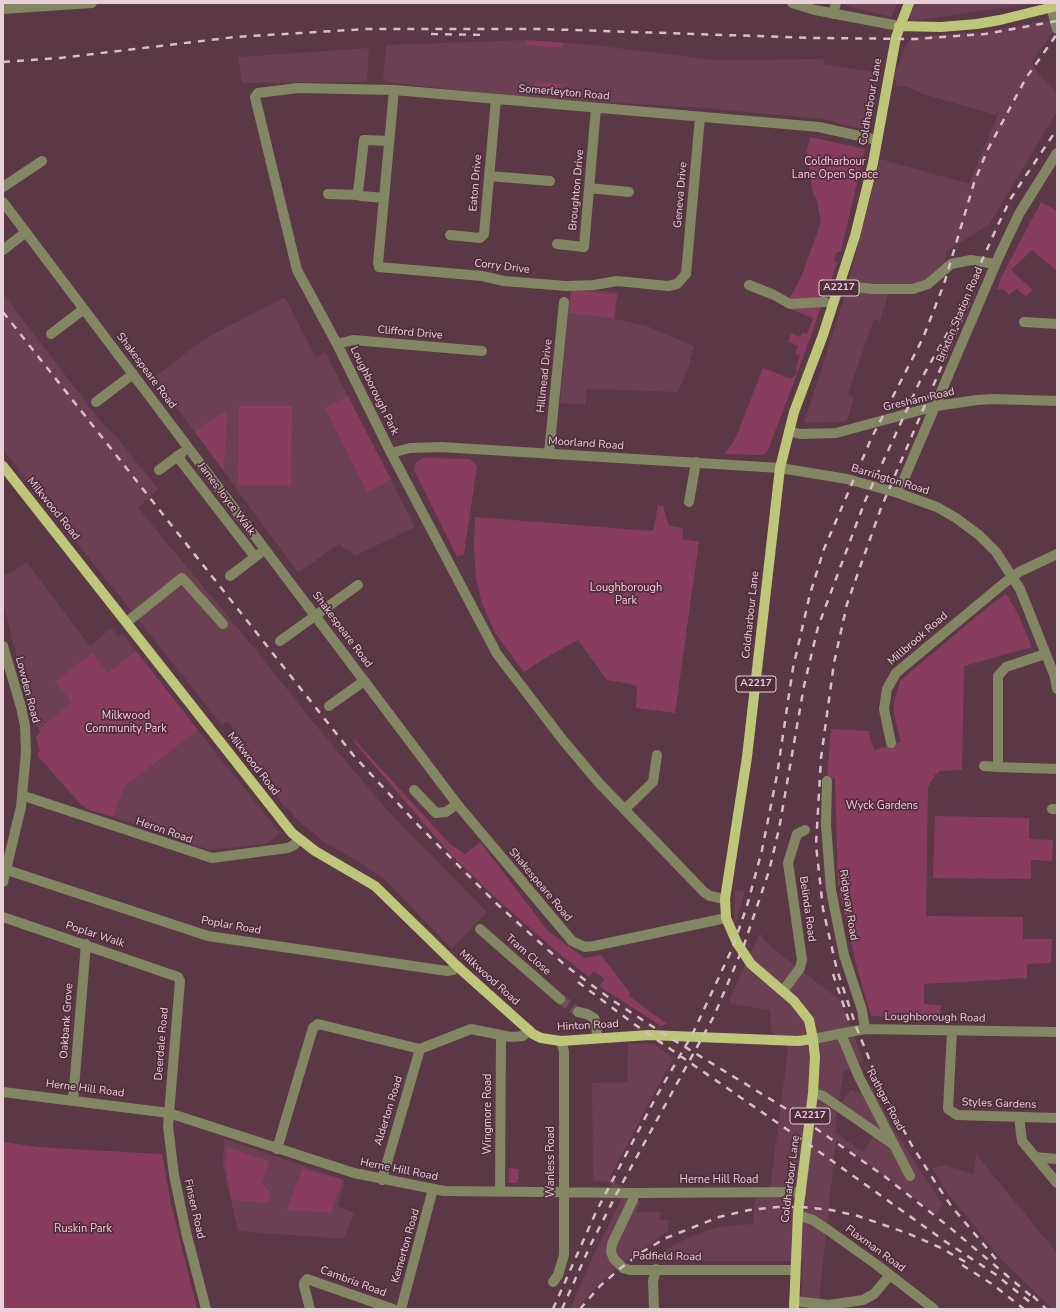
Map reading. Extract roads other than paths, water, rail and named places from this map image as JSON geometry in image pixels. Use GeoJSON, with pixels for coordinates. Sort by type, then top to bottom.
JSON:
{"type":"FeatureCollection","features":[{"type":"Feature","properties":{"kind":"main road","name":"Coldharbour Lane"},"geometry":{"type":"LineString","coordinates":[[794,1305],[798,1215],[813,1094],[815,1057],[814,1039],[809,1020],[794,1000],[751,964],[737,943],[726,918],[725,898],[747,757],[780,468],[789,431],[840,285],[855,236],[877,140],[891,58],[899,26],[909,3]]}},
{"type":"Feature","properties":{"kind":"main road"},"geometry":{"type":"LineString","coordinates":[[899,26],[941,27],[977,24],[1053,6]]}},
{"type":"Feature","properties":{"kind":"main road","name":"Milkwood Road"},"geometry":{"type":"LineString","coordinates":[[3,466],[127,622],[279,818],[299,839],[319,854],[360,876],[375,886],[457,966],[529,1030]]}},
{"type":"Feature","properties":{"kind":"main road","name":"Hinton Road"},"geometry":{"type":"LineString","coordinates":[[529,1030],[541,1038],[561,1041],[597,1037],[649,1035],[798,1041],[814,1039]]}},
{"type":"Feature","properties":{"kind":"street"},"geometry":{"type":"LineString","coordinates":[[3,10],[92,3]]}},
{"type":"Feature","properties":{"kind":"street"},"geometry":{"type":"LineString","coordinates":[[792,3],[832,14],[899,26]]}},
{"type":"Feature","properties":{"kind":"street"},"geometry":{"type":"LineString","coordinates":[[832,14],[836,3]]}},
{"type":"Feature","properties":{"kind":"street"},"geometry":{"type":"LineString","coordinates":[[1053,6],[1057,29]]}},
{"type":"Feature","properties":{"kind":"street","name":"Somerleyton Road"},"geometry":{"type":"LineString","coordinates":[[255,102],[255,97],[258,93],[298,88],[394,90],[819,126],[877,140]]}},
{"type":"Feature","properties":{"kind":"street","name":"Corry Drive"},"geometry":{"type":"LineString","coordinates":[[394,90],[378,263],[382,268],[482,276],[504,281],[566,286],[594,285],[616,281],[673,286],[677,284],[686,274]]}},
{"type":"Feature","properties":{"kind":"street","name":"Eaton Drive"},"geometry":{"type":"LineString","coordinates":[[450,235],[483,237],[496,99]]}},
{"type":"Feature","properties":{"kind":"street","name":"Loughborough Park"},"geometry":{"type":"LineString","coordinates":[[255,102],[297,270],[337,344],[391,453],[497,654],[562,739],[599,783],[704,892],[710,896],[725,898]]}},
{"type":"Feature","properties":{"kind":"street","name":"Broughton Drive"},"geometry":{"type":"LineString","coordinates":[[558,244],[584,247],[596,108]]}},
{"type":"Feature","properties":{"kind":"street","name":"Geneva Drive"},"geometry":{"type":"LineString","coordinates":[[686,274],[700,117]]}},
{"type":"Feature","properties":{"kind":"street"},"geometry":{"type":"LineString","coordinates":[[358,195],[364,140],[389,141]]}},
{"type":"Feature","properties":{"kind":"street","name":"Brixton Station Road"},"geometry":{"type":"LineString","coordinates":[[898,493],[995,264],[1019,214],[1057,153]]}},
{"type":"Feature","properties":{"kind":"street"},"geometry":{"type":"LineString","coordinates":[[3,186],[42,161]]}},
{"type":"Feature","properties":{"kind":"street"},"geometry":{"type":"LineString","coordinates":[[489,176],[550,181]]}},
{"type":"Feature","properties":{"kind":"street"},"geometry":{"type":"LineString","coordinates":[[589,188],[629,192]]}},
{"type":"Feature","properties":{"kind":"street"},"geometry":{"type":"LineString","coordinates":[[328,194],[384,198]]}},
{"type":"Feature","properties":{"kind":"street","name":"Shakespeare Road"},"geometry":{"type":"LineString","coordinates":[[3,202],[457,804],[549,915],[577,944],[585,947],[594,946],[726,918]]}},
{"type":"Feature","properties":{"kind":"street"},"geometry":{"type":"LineString","coordinates":[[3,250],[26,232]]}},
{"type":"Feature","properties":{"kind":"street"},"geometry":{"type":"LineString","coordinates":[[840,285],[872,288],[913,289],[928,284],[951,264],[972,260],[995,264]]}},
{"type":"Feature","properties":{"kind":"street"},"geometry":{"type":"LineString","coordinates":[[749,285],[774,295],[790,304],[825,302]]}},
{"type":"Feature","properties":{"kind":"street","name":"Hillmead Drive"},"geometry":{"type":"LineString","coordinates":[[549,453],[564,302]]}},
{"type":"Feature","properties":{"kind":"street"},"geometry":{"type":"LineString","coordinates":[[51,334],[84,309]]}},
{"type":"Feature","properties":{"kind":"street"},"geometry":{"type":"LineString","coordinates":[[1024,322],[1057,324]]}},
{"type":"Feature","properties":{"kind":"street","name":"Clifford Drive"},"geometry":{"type":"LineString","coordinates":[[337,344],[353,340],[482,351]]}},
{"type":"Feature","properties":{"kind":"street"},"geometry":{"type":"LineString","coordinates":[[96,402],[133,374]]}},
{"type":"Feature","properties":{"kind":"street","name":"Gresham Road"},"geometry":{"type":"LineString","coordinates":[[789,431],[803,434],[836,433],[936,406],[993,399],[1057,401]]}},
{"type":"Feature","properties":{"kind":"street","name":"Moorland Road"},"geometry":{"type":"LineString","coordinates":[[391,453],[406,449],[424,447],[549,453],[665,462],[696,462],[780,468]]}},
{"type":"Feature","properties":{"kind":"street"},"geometry":{"type":"LineString","coordinates":[[159,470],[189,448]]}},
{"type":"Feature","properties":{"kind":"street","name":"James Joyce Walk"},"geometry":{"type":"LineString","coordinates":[[177,456],[255,557]]}},
{"type":"Feature","properties":{"kind":"street"},"geometry":{"type":"LineString","coordinates":[[689,502],[696,462]]}},
{"type":"Feature","properties":{"kind":"street","name":"Barrington Road"},"geometry":{"type":"LineString","coordinates":[[780,468],[841,478],[898,493],[937,508],[965,523],[996,552],[1012,577],[1025,601],[1055,677],[1057,689]]}},
{"type":"Feature","properties":{"kind":"street"},"geometry":{"type":"LineString","coordinates":[[230,576],[266,549]]}},
{"type":"Feature","properties":{"kind":"street","name":"Millbrook Road"},"geometry":{"type":"LineString","coordinates":[[891,744],[884,710],[888,689],[896,673],[908,661],[1012,577],[1057,554]]}},
{"type":"Feature","properties":{"kind":"street"},"geometry":{"type":"LineString","coordinates":[[127,622],[182,578],[223,624]]}},
{"type":"Feature","properties":{"kind":"street"},"geometry":{"type":"LineString","coordinates":[[280,641],[358,585]]}},
{"type":"Feature","properties":{"kind":"street","name":"Lowden Road"},"geometry":{"type":"LineString","coordinates":[[3,646],[19,699],[25,726],[26,752],[23,797],[3,882]]}},
{"type":"Feature","properties":{"kind":"street"},"geometry":{"type":"LineString","coordinates":[[998,767],[998,676],[1006,667],[1045,654]]}},
{"type":"Feature","properties":{"kind":"street"},"geometry":{"type":"LineString","coordinates":[[329,706],[364,681]]}},
{"type":"Feature","properties":{"kind":"street"},"geometry":{"type":"LineString","coordinates":[[625,809],[653,782],[657,755]]}},
{"type":"Feature","properties":{"kind":"street"},"geometry":{"type":"LineString","coordinates":[[984,766],[1057,769]]}},
{"type":"Feature","properties":{"kind":"street","name":"Ridgway Road"},"geometry":{"type":"LineString","coordinates":[[827,781],[826,825],[831,890],[844,955],[862,1010],[865,1029]]}},
{"type":"Feature","properties":{"kind":"street"},"geometry":{"type":"LineString","coordinates":[[414,790],[436,813],[446,812],[457,804]]}},
{"type":"Feature","properties":{"kind":"street","name":"Heron Road"},"geometry":{"type":"LineString","coordinates":[[23,797],[27,797],[212,858],[288,848],[294,845],[299,839]]}},
{"type":"Feature","properties":{"kind":"street","name":"Belinda Road"},"geometry":{"type":"LineString","coordinates":[[784,991],[800,968],[802,960],[788,863],[797,834],[805,830]]}},
{"type":"Feature","properties":{"kind":"street","name":"Poplar Road"},"geometry":{"type":"LineString","coordinates":[[7,870],[204,935],[447,971],[453,970],[457,966]]}},
{"type":"Feature","properties":{"kind":"street","name":"Poplar Walk"},"geometry":{"type":"LineString","coordinates":[[3,917],[86,944],[178,977]]}},
{"type":"Feature","properties":{"kind":"street","name":"Tram Close"},"geometry":{"type":"LineString","coordinates":[[480,929],[560,999]]}},
{"type":"Feature","properties":{"kind":"street","name":"Oakbank Grove"},"geometry":{"type":"LineString","coordinates":[[73,1100],[86,944]]}},
{"type":"Feature","properties":{"kind":"street","name":"Deerdale Road"},"geometry":{"type":"LineString","coordinates":[[169,1113],[180,980],[178,977]]}},
{"type":"Feature","properties":{"kind":"street"},"geometry":{"type":"LineString","coordinates":[[578,1012],[587,1014],[594,1018],[596,1022],[597,1037]]}},
{"type":"Feature","properties":{"kind":"street"},"geometry":{"type":"LineString","coordinates":[[277,1149],[315,1026],[323,1024],[420,1049],[471,1029],[501,1036],[518,1037],[524,1035],[529,1030]]}},
{"type":"Feature","properties":{"kind":"street","name":"Loughborough Road"},"geometry":{"type":"LineString","coordinates":[[814,1039],[865,1029],[1057,1032]]}},
{"type":"Feature","properties":{"kind":"street","name":"Styles Gardens"},"geometry":{"type":"LineString","coordinates":[[952,1031],[948,1109],[957,1115],[1057,1118]]}},
{"type":"Feature","properties":{"kind":"street","name":"Rathgar Road"},"geometry":{"type":"LineString","coordinates":[[841,1034],[859,1077],[910,1176]]}},
{"type":"Feature","properties":{"kind":"street","name":"Wingmore Road"},"geometry":{"type":"LineString","coordinates":[[500,1192],[501,1036]]}},
{"type":"Feature","properties":{"kind":"street","name":"Wanless Road"},"geometry":{"type":"LineString","coordinates":[[552,1282],[558,1275],[564,1255],[564,1051],[561,1041]]}},
{"type":"Feature","properties":{"kind":"street","name":"Alderton Road"},"geometry":{"type":"LineString","coordinates":[[382,1180],[420,1049]]}},
{"type":"Feature","properties":{"kind":"street","name":"Herne Hill Road"},"geometry":{"type":"LineString","coordinates":[[3,1092],[169,1113],[354,1174],[455,1192],[801,1192]]}},
{"type":"Feature","properties":{"kind":"street"},"geometry":{"type":"LineString","coordinates":[[813,1094],[823,1096],[895,1146]]}},
{"type":"Feature","properties":{"kind":"street","name":"Finsen Road"},"geometry":{"type":"LineString","coordinates":[[169,1113],[168,1126],[174,1174],[186,1232],[206,1309]]}},
{"type":"Feature","properties":{"kind":"street"},"geometry":{"type":"LineString","coordinates":[[1019,1117],[1022,1142],[1057,1182]]}},
{"type":"Feature","properties":{"kind":"street"},"geometry":{"type":"LineString","coordinates":[[1035,1156],[1057,1159]]}},
{"type":"Feature","properties":{"kind":"street","name":"Kemerton Road"},"geometry":{"type":"LineString","coordinates":[[401,1309],[433,1189]]}},
{"type":"Feature","properties":{"kind":"street","name":"Padfield Road"},"geometry":{"type":"LineString","coordinates":[[634,1193],[633,1200],[612,1244],[611,1252],[614,1259],[623,1268],[630,1270],[795,1270]]}},
{"type":"Feature","properties":{"kind":"street","name":"Flaxman Road"},"geometry":{"type":"LineString","coordinates":[[798,1215],[813,1220],[890,1275],[934,1309]]}},
{"type":"Feature","properties":{"kind":"street"},"geometry":{"type":"LineString","coordinates":[[654,1309],[653,1281],[656,1270]]}},
{"type":"Feature","properties":{"kind":"street"},"geometry":{"type":"LineString","coordinates":[[794,1305],[829,1306],[862,1300],[874,1294],[890,1275]]}},
{"type":"Feature","properties":{"kind":"street","name":"Cambria Road"},"geometry":{"type":"LineString","coordinates":[[310,1309],[304,1286],[305,1280],[311,1279],[393,1309]]}},
{"type":"Feature","properties":{"kind":"tunnel"},"geometry":{"type":"LineString","coordinates":[[560,999],[578,1012]]}},
{"type":"Feature","properties":{"kind":"railway"},"geometry":{"type":"LineString","coordinates":[[3,62],[60,58],[235,37],[366,29],[542,29],[817,38],[915,39],[985,34],[1057,21]]}},
{"type":"Feature","properties":{"kind":"railway"},"geometry":{"type":"LineString","coordinates":[[431,34],[487,35]]}},
{"type":"Feature","properties":{"kind":"railway"},"geometry":{"type":"LineString","coordinates":[[553,1309],[596,1212],[656,1097],[693,1033],[732,949],[747,906],[762,850],[777,775],[793,668],[810,594],[824,549],[871,439],[923,338],[944,284],[974,183],[987,151],[1026,78],[1057,34]]}},
{"type":"Feature","properties":{"kind":"railway"},"geometry":{"type":"LineString","coordinates":[[562,1309],[590,1246],[618,1191],[714,1016],[744,945],[769,871],[779,829],[804,686],[818,627],[865,501],[920,381],[946,336],[967,294],[1011,198],[1057,129]]}},
{"type":"Feature","properties":{"kind":"railway"},"geometry":{"type":"LineString","coordinates":[[969,302],[881,508],[847,604],[834,663],[821,758],[816,845],[823,909],[837,970],[857,1029],[879,1083],[911,1144],[937,1185],[952,1207],[996,1259]]}},
{"type":"Feature","properties":{"kind":"railway"},"geometry":{"type":"LineString","coordinates":[[3,312],[354,756],[419,826],[498,905],[566,966],[612,1000],[667,1036],[798,1116],[884,1176],[948,1226],[1036,1300]]}},
{"type":"Feature","properties":{"kind":"railway"},"geometry":{"type":"LineString","coordinates":[[833,974],[849,1021]]}},
{"type":"Feature","properties":{"kind":"railway"},"geometry":{"type":"LineString","coordinates":[[578,982],[634,1024],[814,1148],[946,1242],[995,1274],[1031,1303]]}},
{"type":"Feature","properties":{"kind":"railway"},"geometry":{"type":"LineString","coordinates":[[580,1309],[600,1286],[642,1252],[666,1238],[719,1217],[749,1210],[777,1207],[802,1207],[831,1210],[858,1216],[907,1233],[939,1247],[971,1265]]}},
{"type":"Feature","properties":{"kind":"railway"},"geometry":{"type":"LineString","coordinates":[[962,1265],[992,1284],[1024,1309]]}},
{"type":"Feature","properties":{"kind":"railway"},"geometry":{"type":"LineString","coordinates":[[1033,1296],[1046,1309]]}},
{"type":"Feature","properties":{"kind":"park label","name":"Coldharbour Lane Open Space"},"geometry":{"type":"Point","coordinates":[835,168]}},
{"type":"Feature","properties":{"kind":"park label","name":"Milkwood Community Park"},"geometry":{"type":"Point","coordinates":[126,722]}},
{"type":"Feature","properties":{"kind":"park label","name":"Wyck Gardens"},"geometry":{"type":"Point","coordinates":[882,806]}},
{"type":"Feature","properties":{"kind":"park label","name":"Ruskin Park"},"geometry":{"type":"Point","coordinates":[83,1229]}}]}
